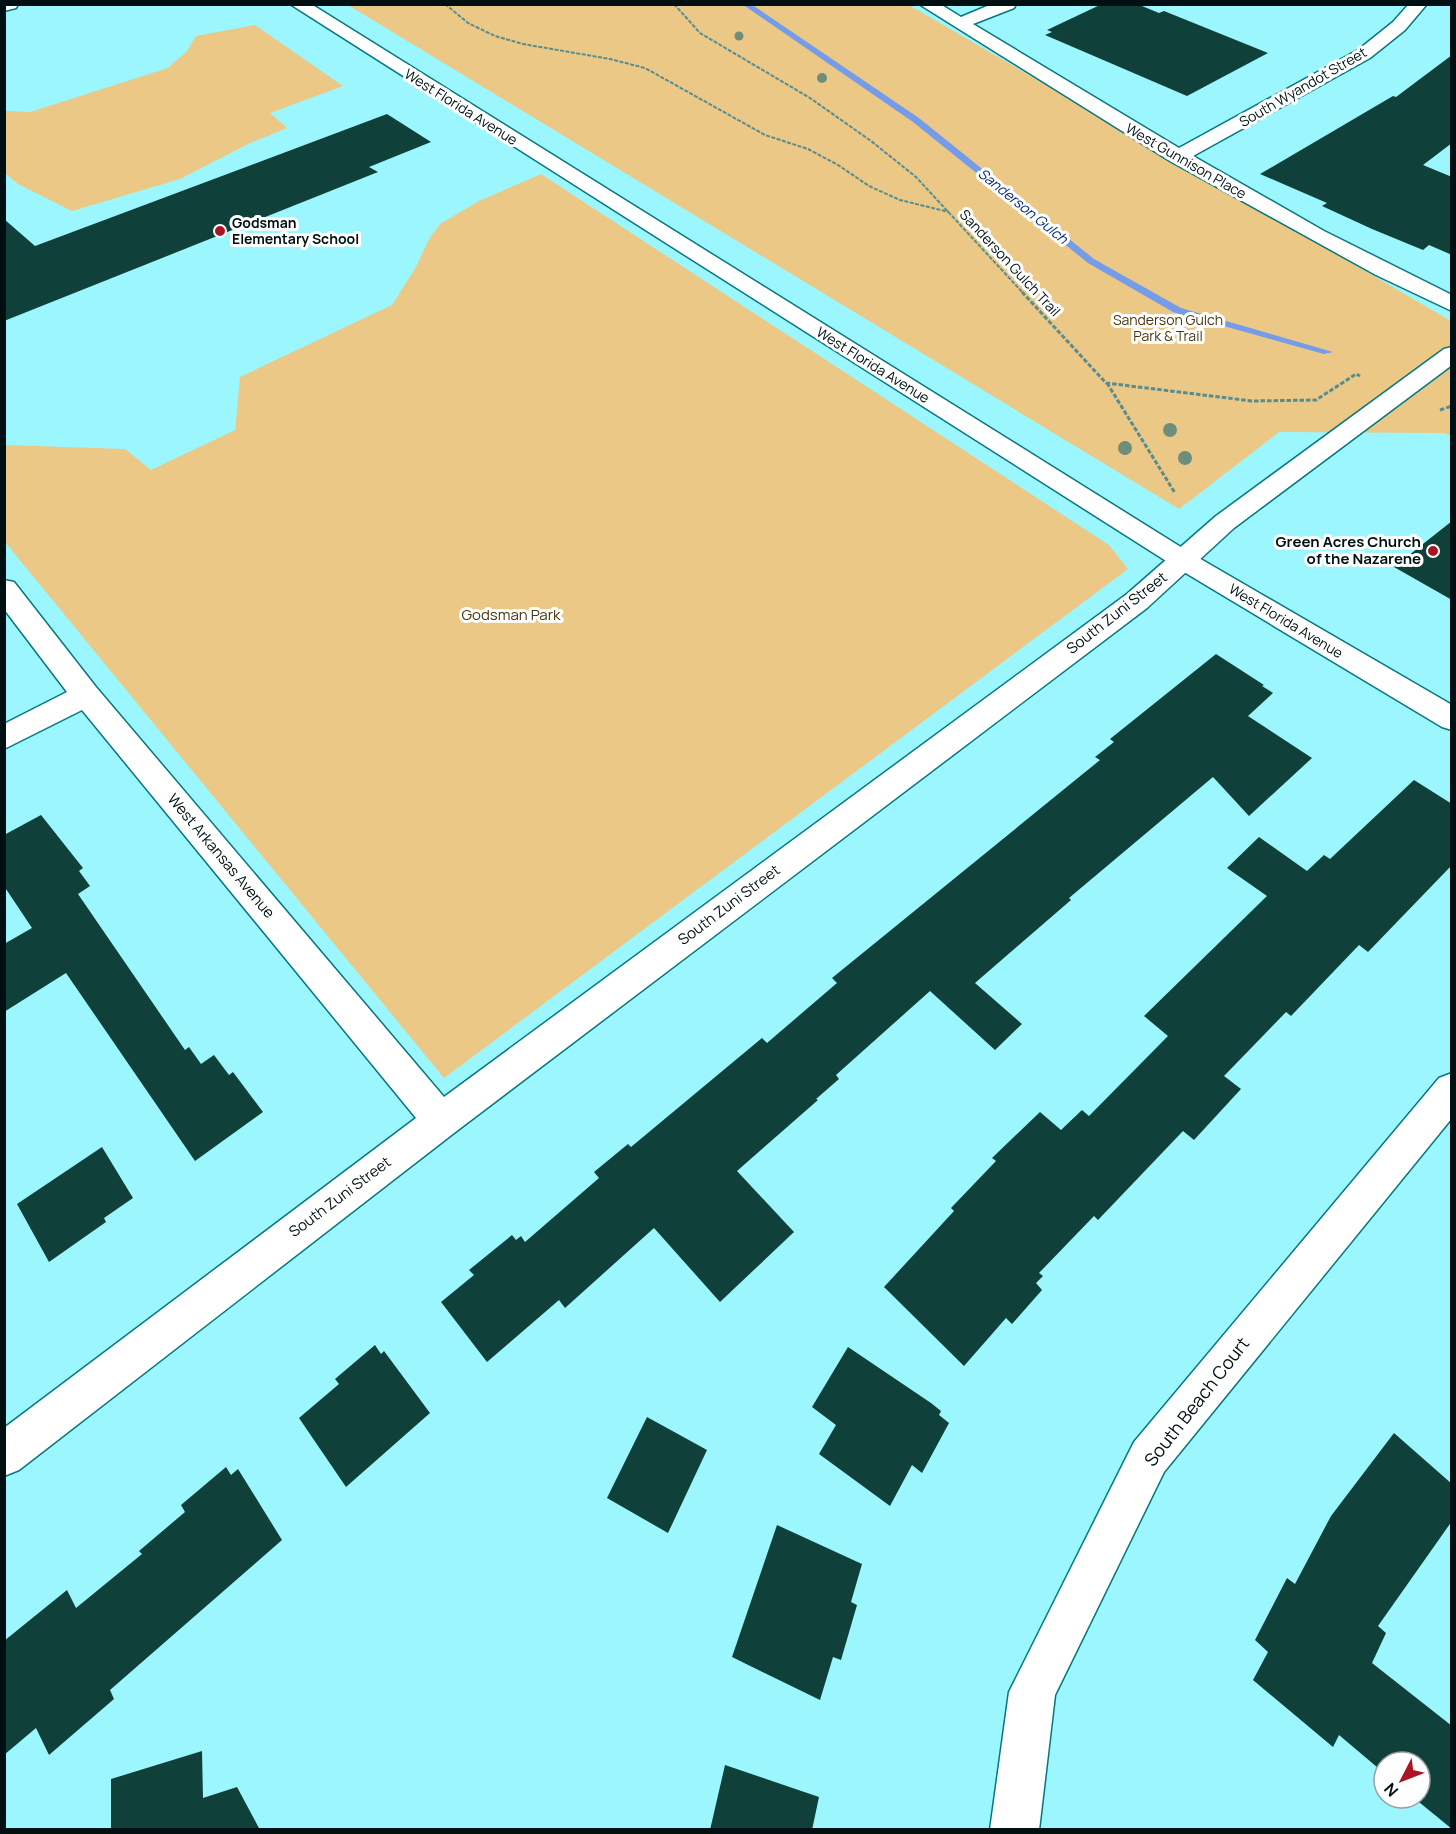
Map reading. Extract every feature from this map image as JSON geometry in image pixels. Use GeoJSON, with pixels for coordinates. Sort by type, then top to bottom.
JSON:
{"type":"FeatureCollection","features":[{"type":"Feature","properties":{"kind":"street"},"geometry":{"type":"LineString","coordinates":[[4,6],[10,4]]}},
{"type":"Feature","properties":{"kind":"street","name":"West Florida Avenue"},"geometry":{"type":"LineString","coordinates":[[298,4],[1183,560],[1452,719]]}},
{"type":"Feature","properties":{"kind":"street","name":"West Gunnison Place"},"geometry":{"type":"LineString","coordinates":[[927,4],[1177,157],[1374,268],[1452,304]]}},
{"type":"Feature","properties":{"kind":"street"},"geometry":{"type":"LineString","coordinates":[[959,24],[1008,4]]}},
{"type":"Feature","properties":{"kind":"street","name":"South Wyandot Street"},"geometry":{"type":"LineString","coordinates":[[1177,157],[1364,54],[1399,26],[1419,4]]}},
{"type":"Feature","properties":{"kind":"street","name":"South Zuni Street"},"geometry":{"type":"LineString","coordinates":[[4,1455],[441,1121],[1137,601],[1225,522],[1452,354]]}},
{"type":"Feature","properties":{"kind":"street","name":"West Arkansas Avenue"},"geometry":{"type":"LineString","coordinates":[[4,589],[86,695],[441,1121]]}},
{"type":"Feature","properties":{"kind":"street"},"geometry":{"type":"LineString","coordinates":[[4,738],[86,695]]}},
{"type":"Feature","properties":{"kind":"street","name":"South Beach Court"},"geometry":{"type":"LineString","coordinates":[[1014,1830],[1032,1692],[1149,1457],[1452,1090]]}},
{"type":"Feature","properties":{"kind":"path"},"geometry":{"type":"LineString","coordinates":[[445,4],[468,23],[495,36],[645,68],[765,135],[808,149],[838,165],[869,186],[900,200],[949,212]]}},
{"type":"Feature","properties":{"kind":"path","name":"Sanderson Gulch Trail"},"geometry":{"type":"LineString","coordinates":[[674,4],[700,33],[810,98],[871,141],[916,177],[1106,383],[1175,494]]}},
{"type":"Feature","properties":{"kind":"path"},"geometry":{"type":"LineString","coordinates":[[1106,383],[1252,401],[1316,400],[1356,374],[1362,377]]}},
{"type":"Feature","properties":{"kind":"green space","name":"Sanderson Gulch Park & Trail"},"geometry":{"type":"Polygon","coordinates":[[[348,5],[909,5],[1451,321],[1451,436],[1445,433],[1279,432],[1179,509],[348,5]]]}},
{"type":"Feature","properties":{"kind":"green space"},"geometry":{"type":"Polygon","coordinates":[[[255,25],[343,86],[270,113],[287,128],[250,143],[180,179],[72,211],[18,184],[5,173],[5,111],[30,112],[168,68],[187,51],[196,36],[255,25]]]}},
{"type":"Feature","properties":{"kind":"green space","name":"Godsman Park"},"geometry":{"type":"Polygon","coordinates":[[[541,174],[1109,545],[1128,569],[444,1078],[5,542],[5,445],[125,449],[151,470],[235,430],[240,377],[392,305],[416,267],[429,239],[440,224],[479,201],[541,174]]]}},
{"type":"Feature","properties":{"kind":"building"},"geometry":{"type":"Polygon","coordinates":[[[1102,4],[1137,4],[1159,13],[1164,11],[1268,53],[1187,96],[1045,35],[1052,32],[1047,30],[1102,4]]]}},
{"type":"Feature","properties":{"kind":"building"},"geometry":{"type":"Polygon","coordinates":[[[1452,55],[1452,143],[1423,165],[1452,177],[1452,255],[1429,245],[1423,250],[1372,229],[1322,206],[1327,203],[1260,174],[1393,96],[1396,97],[1452,55]]]}},
{"type":"Feature","properties":{"kind":"building","name":"Godsman Elementary School"},"geometry":{"type":"Polygon","coordinates":[[[387,114],[431,142],[369,167],[378,172],[4,321],[4,219],[35,246],[387,114]]]}},
{"type":"Feature","properties":{"kind":"building","name":"Green Acres Church of the Nazarene"},"geometry":{"type":"Polygon","coordinates":[[[1452,521],[1452,600],[1394,567],[1452,521]]]}},
{"type":"Feature","properties":{"kind":"building"},"geometry":{"type":"Polygon","coordinates":[[[1216,654],[1273,693],[1248,716],[1312,758],[1249,816],[1213,777],[1069,898],[1071,900],[975,983],[1022,1024],[995,1050],[930,991],[836,1075],[839,1079],[816,1099],[818,1100],[737,1171],[794,1232],[720,1302],[654,1228],[565,1308],[559,1300],[487,1362],[441,1302],[474,1275],[469,1270],[512,1235],[516,1240],[521,1236],[525,1242],[599,1178],[594,1172],[628,1144],[631,1147],[762,1038],[767,1043],[837,983],[832,978],[1100,760],[1095,757],[1114,742],[1110,739],[1216,654]]]}},
{"type":"Feature","properties":{"kind":"building"},"geometry":{"type":"Polygon","coordinates":[[[1414,780],[1452,804],[1452,865],[1368,952],[1359,945],[1291,1016],[1286,1012],[1224,1076],[1241,1089],[1194,1140],[1183,1131],[1098,1220],[1094,1216],[1039,1273],[1043,1276],[1036,1283],[1042,1290],[1012,1324],[1006,1318],[964,1366],[884,1287],[954,1211],[951,1208],[996,1161],[992,1158],[1040,1112],[1061,1130],[1082,1110],[1089,1116],[1168,1036],[1144,1016],[1267,896],[1227,868],[1259,837],[1307,871],[1324,855],[1330,859],[1414,780]]]}},
{"type":"Feature","properties":{"kind":"building"},"geometry":{"type":"Polygon","coordinates":[[[41,815],[83,868],[79,871],[90,886],[78,894],[185,1050],[189,1047],[201,1064],[214,1055],[229,1075],[233,1072],[263,1112],[195,1161],[66,973],[4,1012],[4,944],[32,928],[4,886],[4,835],[41,815]]]}},
{"type":"Feature","properties":{"kind":"building"},"geometry":{"type":"Polygon","coordinates":[[[102,1147],[133,1198],[104,1218],[106,1222],[49,1262],[17,1204],[102,1147]]]}},
{"type":"Feature","properties":{"kind":"building"},"geometry":{"type":"Polygon","coordinates":[[[375,1345],[381,1354],[384,1351],[430,1413],[346,1487],[299,1418],[339,1384],[335,1379],[375,1345]]]}},
{"type":"Feature","properties":{"kind":"building"},"geometry":{"type":"Polygon","coordinates":[[[848,1347],[931,1403],[941,1411],[939,1415],[949,1423],[922,1473],[912,1465],[890,1506],[819,1454],[836,1425],[812,1407],[848,1347]]]}},
{"type":"Feature","properties":{"kind":"building"},"geometry":{"type":"Polygon","coordinates":[[[647,1417],[707,1450],[668,1533],[607,1498],[647,1417]]]}},
{"type":"Feature","properties":{"kind":"building"},"geometry":{"type":"Polygon","coordinates":[[[1394,1433],[1452,1484],[1452,1521],[1378,1626],[1386,1633],[1372,1663],[1452,1726],[1452,1829],[1429,1810],[1432,1810],[1432,1750],[1372,1750],[1372,1763],[1339,1735],[1333,1747],[1253,1680],[1268,1652],[1255,1640],[1287,1578],[1295,1584],[1331,1516],[1394,1433]]]}},
{"type":"Feature","properties":{"kind":"building"},"geometry":{"type":"Polygon","coordinates":[[[226,1467],[231,1475],[238,1469],[282,1540],[110,1690],[114,1699],[49,1755],[36,1728],[4,1755],[4,1641],[67,1590],[76,1608],[142,1554],[139,1551],[185,1512],[181,1505],[226,1467]]]}},
{"type":"Feature","properties":{"kind":"building"},"geometry":{"type":"Polygon","coordinates":[[[777,1525],[862,1564],[851,1602],[857,1605],[841,1660],[833,1657],[820,1700],[732,1657],[777,1525]]]}},
{"type":"Feature","properties":{"kind":"building"},"geometry":{"type":"Polygon","coordinates":[[[202,1751],[203,1798],[237,1787],[260,1830],[111,1830],[111,1779],[202,1751]]]}},
{"type":"Feature","properties":{"kind":"building"},"geometry":{"type":"Polygon","coordinates":[[[725,1765],[819,1797],[812,1830],[710,1830],[725,1765]]]}},
{"type":"Feature","properties":{"kind":"waterway","name":"Sanderson Gulch"},"geometry":{"type":"LineString","coordinates":[[745,4],[916,120],[1091,261],[1177,310],[1328,352]]}},
{"type":"Feature","properties":{"kind":"place","name":"Godsman Elementary School"},"geometry":{"type":"Point","coordinates":[220,231]}},
{"type":"Feature","properties":{"kind":"place","name":"Green Acres Church of the Nazarene"},"geometry":{"type":"Point","coordinates":[1433,551]}}]}
